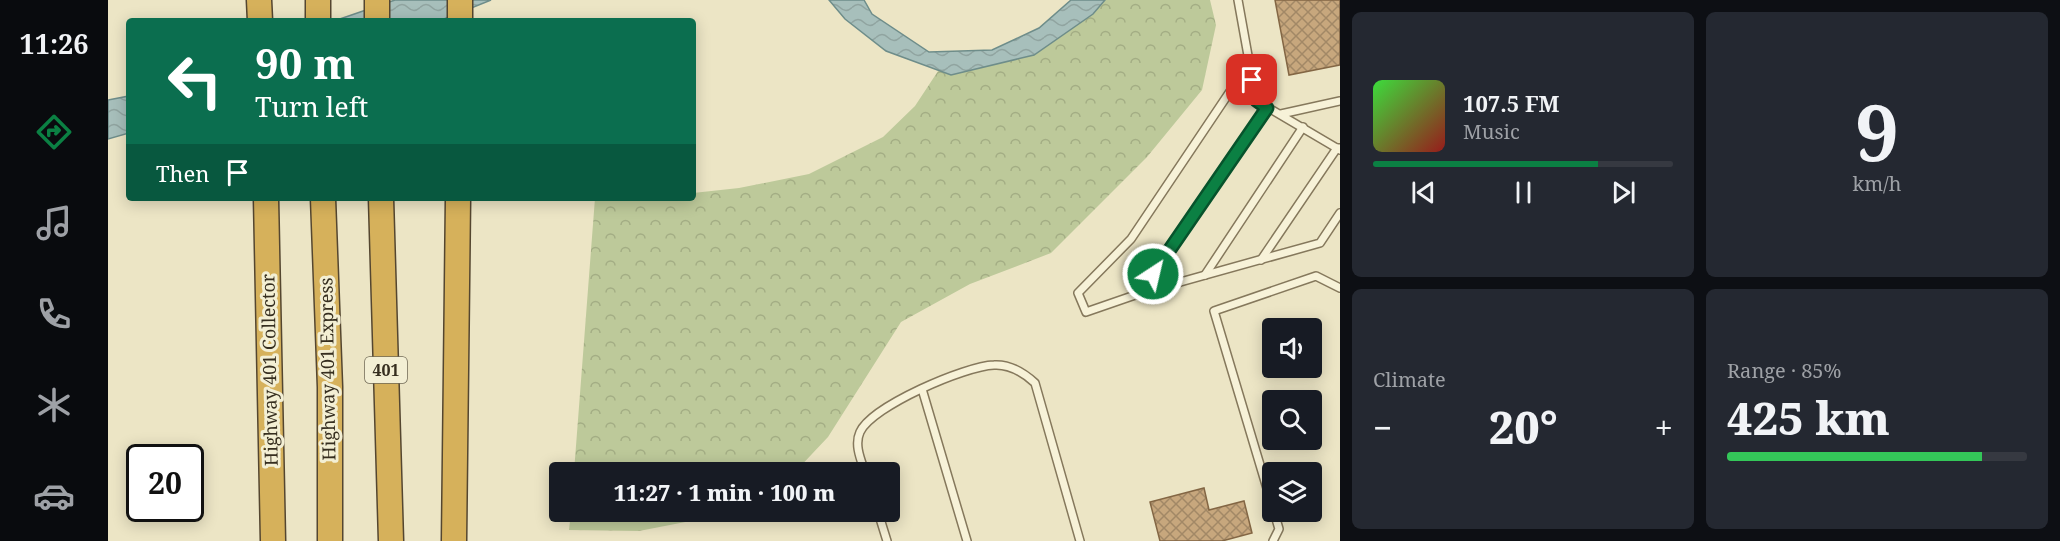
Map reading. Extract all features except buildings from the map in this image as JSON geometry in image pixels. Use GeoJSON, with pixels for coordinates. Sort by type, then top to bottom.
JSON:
{"type":"FeatureCollection","features":[{"type":"Feature","properties":{"kind":"highway"},"geometry":{"type":"LineString","coordinates":[[259,0],[260,18]]}},
{"type":"Feature","properties":{"kind":"highway"},"geometry":{"type":"LineString","coordinates":[[318,0],[318,18]]}},
{"type":"Feature","properties":{"kind":"highway"},"geometry":{"type":"LineString","coordinates":[[376,0],[377,18]]}},
{"type":"Feature","properties":{"kind":"highway"},"geometry":{"type":"LineString","coordinates":[[460,0],[460,18]]}},
{"type":"Feature","properties":{"kind":"highway","name":"Highway 401 Collector"},"geometry":{"type":"LineString","coordinates":[[266,201],[273,541]]}},
{"type":"Feature","properties":{"kind":"highway","name":"Highway 401 Express"},"geometry":{"type":"LineString","coordinates":[[323,201],[330,387],[330,541]]}},
{"type":"Feature","properties":{"kind":"highway","name":"401"},"geometry":{"type":"LineString","coordinates":[[381,201],[390,541]]}},
{"type":"Feature","properties":{"kind":"highway"},"geometry":{"type":"LineString","coordinates":[[454,541],[458,201]]}},
{"type":"Feature","properties":{"kind":"lane"},"geometry":{"type":"LineString","coordinates":[[1238,0],[1256,100]]}},
{"type":"Feature","properties":{"kind":"lane"},"geometry":{"type":"LineString","coordinates":[[1261,260],[1339,149],[1233,87],[1131,239],[1078,293],[1086,312],[1141,293],[1205,276],[1261,260],[1320,243],[1340,213]]}},
{"type":"Feature","properties":{"kind":"lane"},"geometry":{"type":"LineString","coordinates":[[1281,114],[1340,101]]}},
{"type":"Feature","properties":{"kind":"lane"},"geometry":{"type":"LineString","coordinates":[[1141,293],[1267,108]]}},
{"type":"Feature","properties":{"kind":"lane"},"geometry":{"type":"LineString","coordinates":[[1205,276],[1303,127]]}},
{"type":"Feature","properties":{"kind":"lane"},"geometry":{"type":"LineString","coordinates":[[1262,472],[1214,311],[1316,276],[1340,288]]}},
{"type":"Feature","properties":{"kind":"lane"},"geometry":{"type":"LineString","coordinates":[[863,462],[857,445],[859,434],[865,424],[883,409],[922,389],[980,367],[995,364],[1008,366],[1021,372],[1035,383],[1080,541]]}},
{"type":"Feature","properties":{"kind":"lane"},"geometry":{"type":"LineString","coordinates":[[922,389],[967,541]]}},
{"type":"Feature","properties":{"kind":"lane"},"geometry":{"type":"LineString","coordinates":[[881,522],[887,541]]}},
{"type":"Feature","properties":{"kind":"lane"},"geometry":{"type":"LineString","coordinates":[[1273,541],[1280,529],[1278,522]]}},
{"type":"Feature","properties":{"kind":"green space"},"geometry":{"type":"Polygon","coordinates":[[[1105,0],[1210,0],[1216,25],[1202,90],[1147,157],[1051,253],[970,284],[901,322],[828,437],[804,462],[575,462],[595,201],[696,201],[696,193],[739,188],[809,174],[883,137],[915,106],[946,59],[951,74],[1093,14],[1105,0]]]}},
{"type":"Feature","properties":{"kind":"green space"},"geometry":{"type":"Polygon","coordinates":[[[570,522],[685,522],[639,531],[569,530],[570,522]]]}},
{"type":"Feature","properties":{"kind":"water"},"geometry":{"type":"Polygon","coordinates":[[[395,0],[491,0],[446,18],[343,18],[395,0]]]}},
{"type":"Feature","properties":{"kind":"water"},"geometry":{"type":"Polygon","coordinates":[[[829,0],[864,0],[872,14],[929,52],[992,50],[1039,28],[1071,0],[1105,0],[1093,14],[1034,55],[951,75],[886,51],[845,19],[829,0]]]}},
{"type":"Feature","properties":{"kind":"water"},"geometry":{"type":"Polygon","coordinates":[[[126,97],[126,134],[108,139],[108,100],[126,97]]]}},
{"type":"Feature","properties":{"kind":"route"},"geometry":{"type":"LineString","coordinates":[[1153,274],[1267,108],[1256,100],[1252,80]]}}]}
